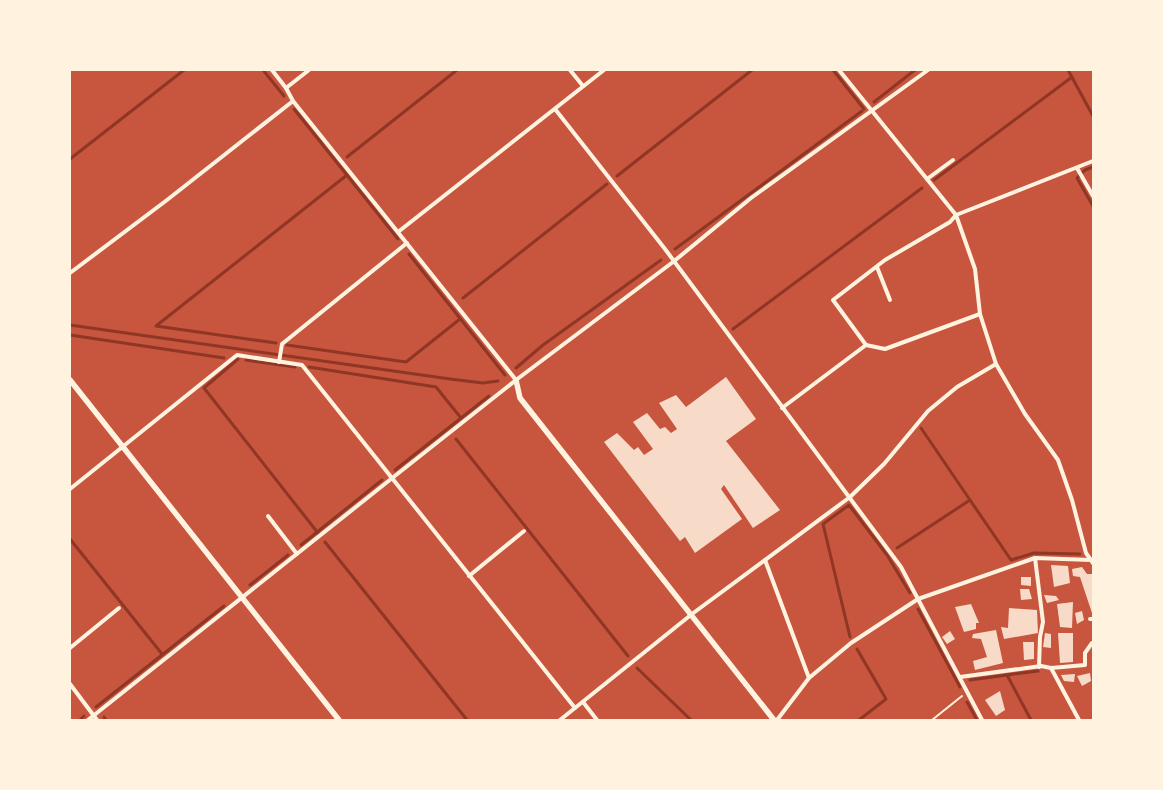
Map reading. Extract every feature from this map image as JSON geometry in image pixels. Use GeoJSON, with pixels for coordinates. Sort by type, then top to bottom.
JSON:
{"type":"FeatureCollection","features":[{"type":"Feature","properties":{"kind":"street"},"geometry":{"type":"LineString","coordinates":[[272,70],[286,88],[293,101],[516,380],[520,398],[620,527],[692,614],[775,720],[809,678],[851,643],[918,599],[1035,558],[1092,561]]}},
{"type":"Feature","properties":{"kind":"street"},"geometry":{"type":"LineString","coordinates":[[286,88],[308,70]]}},
{"type":"Feature","properties":{"kind":"street"},"geometry":{"type":"LineString","coordinates":[[570,70],[583,86]]}},
{"type":"Feature","properties":{"kind":"street"},"geometry":{"type":"LineString","coordinates":[[398,232],[604,70]]}},
{"type":"Feature","properties":{"kind":"street"},"geometry":{"type":"LineString","coordinates":[[839,70],[956,215],[975,269],[980,314],[996,364],[1025,414],[1058,460],[1072,500],[1086,553],[1092,561]]}},
{"type":"Feature","properties":{"kind":"street"},"geometry":{"type":"LineString","coordinates":[[88,720],[516,380],[673,262],[751,198],[928,70]]}},
{"type":"Feature","properties":{"kind":"street"},"geometry":{"type":"LineString","coordinates":[[70,273],[167,200],[293,101]]}},
{"type":"Feature","properties":{"kind":"street"},"geometry":{"type":"LineString","coordinates":[[555,109],[673,262],[901,567],[982,720]]}},
{"type":"Feature","properties":{"kind":"street"},"geometry":{"type":"LineString","coordinates":[[927,179],[953,160]]}},
{"type":"Feature","properties":{"kind":"street"},"geometry":{"type":"LineString","coordinates":[[980,314],[885,350],[866,344],[833,300],[877,267],[950,222],[956,215],[1093,161]]}},
{"type":"Feature","properties":{"kind":"street"},"geometry":{"type":"LineString","coordinates":[[1077,168],[1093,196]]}},
{"type":"Feature","properties":{"kind":"street"},"geometry":{"type":"LineString","coordinates":[[279,360],[282,344],[407,243]]}},
{"type":"Feature","properties":{"kind":"street"},"geometry":{"type":"LineString","coordinates":[[877,267],[890,300]]}},
{"type":"Feature","properties":{"kind":"street"},"geometry":{"type":"LineString","coordinates":[[782,408],[866,344]]}},
{"type":"Feature","properties":{"kind":"street"},"geometry":{"type":"LineString","coordinates":[[70,489],[237,355],[279,360],[302,365],[391,479],[575,708]]}},
{"type":"Feature","properties":{"kind":"street"},"geometry":{"type":"LineString","coordinates":[[560,720],[692,614],[850,497],[884,464],[928,411],[957,387],[996,364]]}},
{"type":"Feature","properties":{"kind":"street"},"geometry":{"type":"LineString","coordinates":[[70,380],[339,720]]}},
{"type":"Feature","properties":{"kind":"street"},"geometry":{"type":"LineString","coordinates":[[268,516],[297,554]]}},
{"type":"Feature","properties":{"kind":"street"},"geometry":{"type":"LineString","coordinates":[[469,576],[524,531]]}},
{"type":"Feature","properties":{"kind":"street"},"geometry":{"type":"LineString","coordinates":[[1035,558],[1043,622],[1040,637],[1039,667]]}},
{"type":"Feature","properties":{"kind":"street"},"geometry":{"type":"LineString","coordinates":[[765,560],[809,678]]}},
{"type":"Feature","properties":{"kind":"street"},"geometry":{"type":"LineString","coordinates":[[70,648],[119,608]]}},
{"type":"Feature","properties":{"kind":"street"},"geometry":{"type":"LineString","coordinates":[[960,677],[1039,667],[1051,668],[1085,665],[1085,653],[1092,643]]}},
{"type":"Feature","properties":{"kind":"street"},"geometry":{"type":"LineString","coordinates":[[1051,668],[1079,720]]}},
{"type":"Feature","properties":{"kind":"street"},"geometry":{"type":"LineString","coordinates":[[70,684],[97,720]]}},
{"type":"Feature","properties":{"kind":"street"},"geometry":{"type":"LineString","coordinates":[[583,702],[597,720]]}},
{"type":"Feature","properties":{"kind":"path"},"geometry":{"type":"LineString","coordinates":[[932,720],[967,692]]}},
{"type":"Feature","properties":{"kind":"building"},"geometry":{"type":"Polygon","coordinates":[[[726,377],[756,419],[726,441],[780,510],[753,528],[724,485],[721,489],[742,519],[695,553],[685,537],[680,541],[604,442],[617,433],[634,450],[638,447],[644,455],[653,449],[633,422],[647,413],[660,429],[665,427],[671,433],[677,429],[659,403],[676,395],[686,407],[726,377]]]}},
{"type":"Feature","properties":{"kind":"building"},"geometry":{"type":"Polygon","coordinates":[[[1051,565],[1068,566],[1070,583],[1054,587],[1051,565]]]}},
{"type":"Feature","properties":{"kind":"building"},"geometry":{"type":"Polygon","coordinates":[[[1082,567],[1087,574],[1093,574],[1093,616],[1080,577],[1073,576],[1072,569],[1082,567]]]}},
{"type":"Feature","properties":{"kind":"building"},"geometry":{"type":"Polygon","coordinates":[[[1021,577],[1031,577],[1031,586],[1021,585],[1021,577]]]}},
{"type":"Feature","properties":{"kind":"building"},"geometry":{"type":"Polygon","coordinates":[[[1020,589],[1029,589],[1032,599],[1021,600],[1020,589]]]}},
{"type":"Feature","properties":{"kind":"building"},"geometry":{"type":"Polygon","coordinates":[[[1044,595],[1056,596],[1059,600],[1047,603],[1044,595]]]}},
{"type":"Feature","properties":{"kind":"building"},"geometry":{"type":"Polygon","coordinates":[[[1073,602],[1072,628],[1060,627],[1057,604],[1073,602]]]}},
{"type":"Feature","properties":{"kind":"building"},"geometry":{"type":"Polygon","coordinates":[[[971,604],[979,623],[976,623],[976,629],[964,632],[955,607],[971,604]]]}},
{"type":"Feature","properties":{"kind":"building"},"geometry":{"type":"Polygon","coordinates":[[[1009,608],[1037,610],[1038,633],[1004,639],[1001,627],[1008,628],[1009,608]]]}},
{"type":"Feature","properties":{"kind":"building"},"geometry":{"type":"Polygon","coordinates":[[[1082,611],[1084,620],[1077,624],[1075,613],[1082,611]]]}},
{"type":"Feature","properties":{"kind":"building"},"geometry":{"type":"Polygon","coordinates":[[[996,630],[1003,663],[975,670],[973,661],[987,657],[981,639],[972,638],[973,634],[996,630]]]}},
{"type":"Feature","properties":{"kind":"building"},"geometry":{"type":"Polygon","coordinates":[[[950,631],[955,639],[947,644],[942,637],[950,631]]]}},
{"type":"Feature","properties":{"kind":"building"},"geometry":{"type":"Polygon","coordinates":[[[1045,633],[1051,634],[1051,648],[1043,647],[1045,633]]]}},
{"type":"Feature","properties":{"kind":"building"},"geometry":{"type":"Polygon","coordinates":[[[1058,633],[1073,633],[1073,662],[1060,663],[1058,633]]]}},
{"type":"Feature","properties":{"kind":"building"},"geometry":{"type":"Polygon","coordinates":[[[1023,642],[1034,642],[1034,659],[1024,660],[1023,642]]]}},
{"type":"Feature","properties":{"kind":"building"},"geometry":{"type":"Polygon","coordinates":[[[1090,673],[1091,681],[1082,686],[1077,676],[1090,673]]]}},
{"type":"Feature","properties":{"kind":"building"},"geometry":{"type":"Polygon","coordinates":[[[1075,674],[1074,682],[1064,681],[1061,675],[1075,674]]]}},
{"type":"Feature","properties":{"kind":"building"},"geometry":{"type":"Polygon","coordinates":[[[1000,691],[1005,710],[996,716],[985,700],[1000,691]]]}},
{"type":"Feature","properties":{"kind":"waterway"},"geometry":{"type":"LineString","coordinates":[[70,159],[184,70]]}},
{"type":"Feature","properties":{"kind":"waterway"},"geometry":{"type":"LineString","coordinates":[[263,70],[284,96]]}},
{"type":"Feature","properties":{"kind":"waterway"},"geometry":{"type":"LineString","coordinates":[[347,157],[457,70]]}},
{"type":"Feature","properties":{"kind":"waterway"},"geometry":{"type":"LineString","coordinates":[[617,176],[752,70]]}},
{"type":"Feature","properties":{"kind":"waterway"},"geometry":{"type":"LineString","coordinates":[[833,70],[864,109]]}},
{"type":"Feature","properties":{"kind":"waterway"},"geometry":{"type":"LineString","coordinates":[[874,102],[915,70]]}},
{"type":"Feature","properties":{"kind":"waterway"},"geometry":{"type":"LineString","coordinates":[[1068,70],[1093,116]]}},
{"type":"Feature","properties":{"kind":"waterway"},"geometry":{"type":"LineString","coordinates":[[934,180],[1072,77]]}},
{"type":"Feature","properties":{"kind":"waterway"},"geometry":{"type":"LineString","coordinates":[[294,109],[398,239]]}},
{"type":"Feature","properties":{"kind":"waterway"},"geometry":{"type":"LineString","coordinates":[[675,249],[862,111]]}},
{"type":"Feature","properties":{"kind":"waterway"},"geometry":{"type":"LineString","coordinates":[[1093,167],[1085,170],[1077,178],[1093,206]]}},
{"type":"Feature","properties":{"kind":"waterway"},"geometry":{"type":"LineString","coordinates":[[276,343],[156,326],[347,175]]}},
{"type":"Feature","properties":{"kind":"waterway"},"geometry":{"type":"LineString","coordinates":[[463,298],[607,184]]}},
{"type":"Feature","properties":{"kind":"waterway"},"geometry":{"type":"LineString","coordinates":[[733,329],[922,188]]}},
{"type":"Feature","properties":{"kind":"waterway"},"geometry":{"type":"LineString","coordinates":[[409,254],[505,375]]}},
{"type":"Feature","properties":{"kind":"waterway"},"geometry":{"type":"LineString","coordinates":[[516,368],[543,345],[661,260]]}},
{"type":"Feature","properties":{"kind":"waterway"},"geometry":{"type":"LineString","coordinates":[[287,345],[406,362],[460,319]]}},
{"type":"Feature","properties":{"kind":"waterway"},"geometry":{"type":"LineString","coordinates":[[70,325],[450,379],[483,383],[498,381]]}},
{"type":"Feature","properties":{"kind":"waterway"},"geometry":{"type":"LineString","coordinates":[[70,335],[224,358]]}},
{"type":"Feature","properties":{"kind":"waterway"},"geometry":{"type":"LineString","coordinates":[[238,359],[204,388],[318,533]]}},
{"type":"Feature","properties":{"kind":"waterway"},"geometry":{"type":"LineString","coordinates":[[246,360],[295,367]]}},
{"type":"Feature","properties":{"kind":"waterway"},"geometry":{"type":"LineString","coordinates":[[309,367],[436,387],[461,418]]}},
{"type":"Feature","properties":{"kind":"waterway"},"geometry":{"type":"LineString","coordinates":[[395,470],[489,396]]}},
{"type":"Feature","properties":{"kind":"waterway"},"geometry":{"type":"LineString","coordinates":[[897,548],[970,500],[921,428]]}},
{"type":"Feature","properties":{"kind":"waterway"},"geometry":{"type":"LineString","coordinates":[[456,439],[628,656]]}},
{"type":"Feature","properties":{"kind":"waterway"},"geometry":{"type":"LineString","coordinates":[[301,545],[382,480]]}},
{"type":"Feature","properties":{"kind":"waterway"},"geometry":{"type":"LineString","coordinates":[[970,500],[1011,560],[1034,553],[1080,554]]}},
{"type":"Feature","properties":{"kind":"waterway"},"geometry":{"type":"LineString","coordinates":[[850,637],[823,524],[849,505],[887,555],[910,593]]}},
{"type":"Feature","properties":{"kind":"waterway"},"geometry":{"type":"LineString","coordinates":[[70,539],[162,654]]}},
{"type":"Feature","properties":{"kind":"waterway"},"geometry":{"type":"LineString","coordinates":[[325,542],[467,720]]}},
{"type":"Feature","properties":{"kind":"waterway"},"geometry":{"type":"LineString","coordinates":[[250,585],[288,555]]}},
{"type":"Feature","properties":{"kind":"waterway"},"geometry":{"type":"LineString","coordinates":[[96,707],[224,606]]}},
{"type":"Feature","properties":{"kind":"waterway"},"geometry":{"type":"LineString","coordinates":[[918,609],[960,687]]}},
{"type":"Feature","properties":{"kind":"waterway"},"geometry":{"type":"LineString","coordinates":[[857,649],[886,699],[859,720]]}},
{"type":"Feature","properties":{"kind":"waterway"},"geometry":{"type":"LineString","coordinates":[[637,668],[691,720]]}},
{"type":"Feature","properties":{"kind":"waterway"},"geometry":{"type":"LineString","coordinates":[[1007,675],[1038,671]]}},
{"type":"Feature","properties":{"kind":"waterway"},"geometry":{"type":"LineString","coordinates":[[970,680],[1007,675],[1031,720]]}},
{"type":"Feature","properties":{"kind":"waterway"},"geometry":{"type":"LineString","coordinates":[[967,702],[977,720]]}},
{"type":"Feature","properties":{"kind":"waterway"},"geometry":{"type":"LineString","coordinates":[[80,720],[84,716]]}}]}
